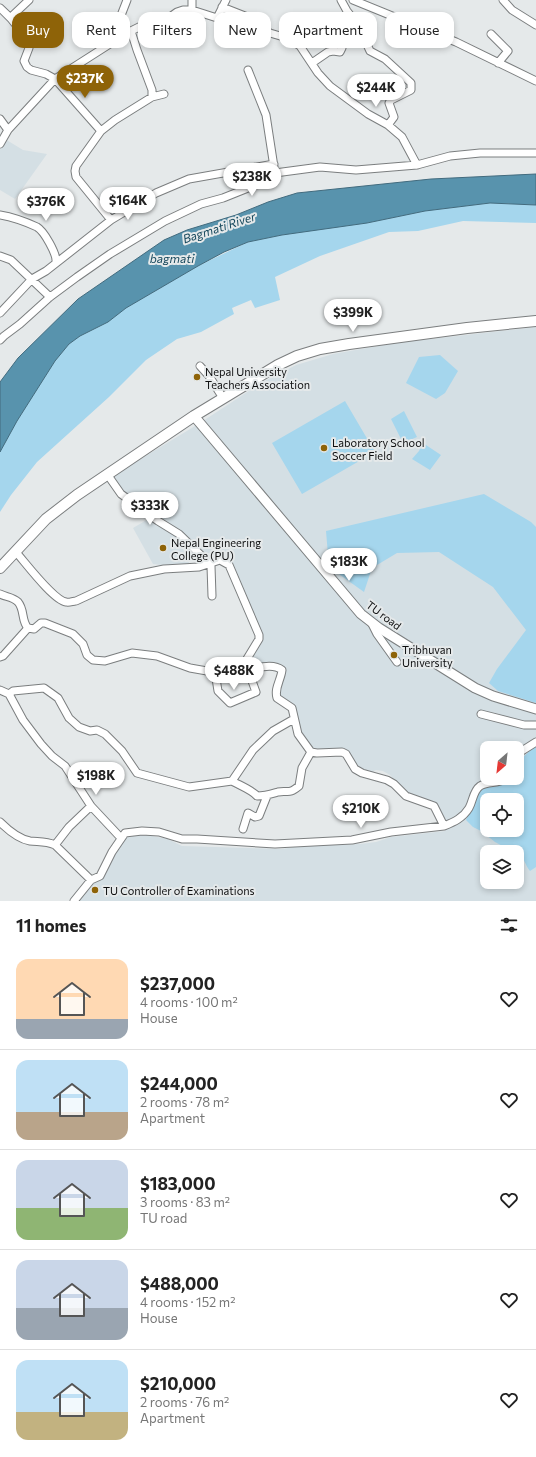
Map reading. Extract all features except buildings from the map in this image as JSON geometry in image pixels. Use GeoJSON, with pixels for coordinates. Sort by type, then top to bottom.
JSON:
{"type":"FeatureCollection","features":[{"type":"Feature","properties":{"kind":"main road"},"geometry":{"type":"LineString","coordinates":[[0,568],[46,519],[77,495],[194,416],[278,365],[297,356],[320,350],[467,328],[536,321]]}},
{"type":"Feature","properties":{"kind":"street"},"geometry":{"type":"LineString","coordinates":[[11,17],[29,0]]}},
{"type":"Feature","properties":{"kind":"street"},"geometry":{"type":"LineString","coordinates":[[122,12],[127,0]]}},
{"type":"Feature","properties":{"kind":"street"},"geometry":{"type":"LineString","coordinates":[[192,0],[192,10]]}},
{"type":"Feature","properties":{"kind":"street"},"geometry":{"type":"LineString","coordinates":[[130,32],[151,21],[170,17],[177,12],[192,10],[217,18],[226,0]]}},
{"type":"Feature","properties":{"kind":"street"},"geometry":{"type":"LineString","coordinates":[[340,0],[348,12]]}},
{"type":"Feature","properties":{"kind":"street"},"geometry":{"type":"LineString","coordinates":[[353,0],[456,42],[536,81]]}},
{"type":"Feature","properties":{"kind":"street"},"geometry":{"type":"LineString","coordinates":[[503,0],[512,10],[536,25]]}},
{"type":"Feature","properties":{"kind":"street"},"geometry":{"type":"LineString","coordinates":[[222,7],[250,18],[270,33],[287,38],[300,46],[322,77],[346,98],[402,137],[418,165]]}},
{"type":"Feature","properties":{"kind":"street"},"geometry":{"type":"LineString","coordinates":[[0,8],[11,17],[26,38],[29,48],[24,61],[27,67],[55,79],[101,131]]}},
{"type":"Feature","properties":{"kind":"street"},"geometry":{"type":"LineString","coordinates":[[130,34],[152,90],[152,97]]}},
{"type":"Feature","properties":{"kind":"street"},"geometry":{"type":"LineString","coordinates":[[491,34],[508,52],[498,63]]}},
{"type":"Feature","properties":{"kind":"street"},"geometry":{"type":"LineString","coordinates":[[0,144],[8,130],[55,79],[104,48]]}},
{"type":"Feature","properties":{"kind":"street"},"geometry":{"type":"LineString","coordinates":[[312,64],[328,52],[340,52],[342,48]]}},
{"type":"Feature","properties":{"kind":"street"},"geometry":{"type":"LineString","coordinates":[[369,48],[370,51],[385,60],[411,83],[411,90],[391,100],[390,103],[394,117],[388,126]]}},
{"type":"Feature","properties":{"kind":"street"},"geometry":{"type":"LineString","coordinates":[[248,70],[266,115],[275,173]]}},
{"type":"Feature","properties":{"kind":"street"},"geometry":{"type":"LineString","coordinates":[[111,220],[76,177],[76,166],[101,131],[115,120],[152,97],[164,94]]}},
{"type":"Feature","properties":{"kind":"street"},"geometry":{"type":"LineString","coordinates":[[0,119],[8,130]]}},
{"type":"Feature","properties":{"kind":"street"},"geometry":{"type":"LineString","coordinates":[[1,336],[20,324],[50,297],[110,254],[165,221],[201,204],[223,198],[258,184],[275,173],[320,167],[356,170],[418,165],[450,156],[480,153],[536,153]]}},
{"type":"Feature","properties":{"kind":"street"},"geometry":{"type":"LineString","coordinates":[[0,313],[32,279],[111,220],[156,193],[189,179],[274,164]]}},
{"type":"Feature","properties":{"kind":"street"},"geometry":{"type":"LineString","coordinates":[[0,215],[7,216],[38,228],[55,252],[57,259],[56,262]]}},
{"type":"Feature","properties":{"kind":"street"},"geometry":{"type":"LineString","coordinates":[[0,256],[11,260],[50,297]]}},
{"type":"Feature","properties":{"kind":"street"},"geometry":{"type":"LineString","coordinates":[[200,366],[209,376],[223,398]]}},
{"type":"Feature","properties":{"kind":"street","name":"TU road"},"geometry":{"type":"LineString","coordinates":[[194,416],[362,614],[371,622],[475,688],[493,696],[536,709]]}},
{"type":"Feature","properties":{"kind":"street"},"geometry":{"type":"LineString","coordinates":[[107,474],[121,494],[179,534],[209,563],[211,566],[212,596]]}},
{"type":"Feature","properties":{"kind":"street"},"geometry":{"type":"LineString","coordinates":[[15,551],[45,586],[58,598],[66,602],[76,601],[130,576],[164,569],[199,567],[220,560],[229,565],[259,635],[259,639],[245,662],[256,692],[230,703],[218,691],[216,672]]}},
{"type":"Feature","properties":{"kind":"street"},"geometry":{"type":"LineString","coordinates":[[0,594],[17,601],[23,613],[25,625],[28,628]]}},
{"type":"Feature","properties":{"kind":"street"},"geometry":{"type":"LineString","coordinates":[[371,622],[377,634],[397,662]]}},
{"type":"Feature","properties":{"kind":"street"},"geometry":{"type":"LineString","coordinates":[[0,657],[28,628],[34,628],[41,623],[45,623],[73,634],[83,644],[88,655],[93,660],[105,661],[132,653],[157,656],[190,668],[216,672],[242,672],[271,666],[278,667],[282,670],[282,676],[276,693],[277,698],[292,708],[298,734],[311,752],[342,752],[346,754],[355,769],[362,773],[387,780],[394,784],[406,796],[434,806],[444,826]]}},
{"type":"Feature","properties":{"kind":"street"},"geometry":{"type":"LineString","coordinates":[[9,694],[13,691],[44,688],[58,698],[69,718],[79,727],[90,731],[97,730],[106,734],[122,750],[137,773],[189,787],[232,781],[254,793],[256,796],[267,796],[280,792],[287,793],[293,791],[299,786],[302,768],[311,752]]}},
{"type":"Feature","properties":{"kind":"street"},"geometry":{"type":"LineString","coordinates":[[0,690],[9,694],[23,720],[41,744],[52,756],[65,766],[91,806],[121,838]]}},
{"type":"Feature","properties":{"kind":"street"},"geometry":{"type":"LineString","coordinates":[[481,714],[524,725],[536,725]]}},
{"type":"Feature","properties":{"kind":"street"},"geometry":{"type":"LineString","coordinates":[[232,781],[253,750],[273,730],[294,719]]}},
{"type":"Feature","properties":{"kind":"street"},"geometry":{"type":"LineString","coordinates":[[524,750],[536,742]]}},
{"type":"Feature","properties":{"kind":"street"},"geometry":{"type":"LineString","coordinates":[[74,901],[90,880],[100,876],[125,833],[142,831],[161,833],[182,839],[275,844],[352,840],[391,832],[444,826],[456,821],[464,814],[469,808],[477,788],[485,785]]}},
{"type":"Feature","properties":{"kind":"street"},"geometry":{"type":"LineString","coordinates":[[243,829],[248,814],[255,817],[259,816],[267,796]]}},
{"type":"Feature","properties":{"kind":"street"},"geometry":{"type":"LineString","coordinates":[[55,845],[69,827],[91,806]]}},
{"type":"Feature","properties":{"kind":"street"},"geometry":{"type":"LineString","coordinates":[[0,822],[14,834],[28,840],[47,841],[55,845],[90,880]]}},
{"type":"Feature","properties":{"kind":"shaded area"},"geometry":{"type":"Polygon","coordinates":[[[5,139],[23,150],[47,154],[15,199],[0,190],[0,150],[5,139]]]}},
{"type":"Feature","properties":{"kind":"shaded area"},"geometry":{"type":"Polygon","coordinates":[[[490,203],[536,205],[536,223],[463,221],[418,231],[389,232],[320,256],[275,277],[280,300],[255,308],[251,300],[232,308],[234,314],[201,332],[177,339],[146,360],[109,397],[37,462],[11,495],[0,512],[0,452],[17,421],[55,361],[69,344],[80,336],[108,322],[126,308],[198,266],[248,242],[307,230],[367,223],[425,211],[490,203]]]}},
{"type":"Feature","properties":{"kind":"shaded area","name":"Tribhuvan University"},"geometry":{"type":"Polygon","coordinates":[[[536,327],[536,901],[77,901],[127,834],[146,835],[168,839],[182,846],[282,849],[300,846],[360,844],[376,842],[391,837],[445,831],[447,826],[435,809],[405,792],[390,775],[383,771],[376,770],[362,773],[347,755],[314,750],[302,739],[293,705],[279,697],[283,668],[281,665],[276,663],[255,663],[252,661],[252,657],[261,641],[230,560],[198,550],[176,528],[118,487],[111,477],[200,423],[261,383],[296,365],[333,354],[395,343],[536,327]]]}},
{"type":"Feature","properties":{"kind":"shaded area"},"geometry":{"type":"Polygon","coordinates":[[[440,355],[458,371],[445,393],[436,399],[406,383],[419,357],[440,355]]]}},
{"type":"Feature","properties":{"kind":"shaded area","name":"Laboratory School Soccer Field"},"geometry":{"type":"Polygon","coordinates":[[[345,401],[375,452],[302,494],[272,443],[345,401]]]}},
{"type":"Feature","properties":{"kind":"shaded area"},"geometry":{"type":"Polygon","coordinates":[[[404,411],[417,437],[403,443],[391,419],[404,411]]]}},
{"type":"Feature","properties":{"kind":"shaded area"},"geometry":{"type":"Polygon","coordinates":[[[423,443],[441,455],[430,470],[412,459],[419,451],[423,443]]]}},
{"type":"Feature","properties":{"kind":"shaded area"},"geometry":{"type":"Polygon","coordinates":[[[484,494],[531,522],[536,527],[536,703],[498,691],[489,683],[497,669],[526,630],[493,587],[439,552],[397,553],[372,568],[364,592],[329,567],[326,531],[484,494]]]}},
{"type":"Feature","properties":{"kind":"shaded area","name":"Nepal Engineering College (PU)"},"geometry":{"type":"Polygon","coordinates":[[[150,518],[178,537],[190,565],[179,567],[153,564],[133,528],[150,518]]]}},
{"type":"Feature","properties":{"kind":"shaded area"},"geometry":{"type":"Polygon","coordinates":[[[536,745],[536,867],[530,871],[524,862],[524,845],[501,845],[489,837],[524,837],[524,793],[480,793],[480,830],[473,827],[466,820],[479,788],[487,785],[524,785],[524,756],[536,745]]]}},
{"type":"Feature","properties":{"kind":"water","name":"bagmati"},"geometry":{"type":"Polygon","coordinates":[[[536,174],[536,205],[490,203],[425,211],[367,223],[282,235],[248,242],[224,252],[126,308],[108,322],[80,336],[69,344],[55,361],[17,421],[0,452],[0,382],[18,358],[78,299],[164,240],[187,230],[236,215],[268,202],[297,193],[431,179],[536,174]]]}},
{"type":"Feature","properties":{"kind":"place","name":"Nepal University Teachers Association"},"geometry":{"type":"Point","coordinates":[197,377]}},
{"type":"Feature","properties":{"kind":"place","name":"Laboratory School Soccer Field"},"geometry":{"type":"Point","coordinates":[324,448]}},
{"type":"Feature","properties":{"kind":"place","name":"Nepal Engineering College (PU)"},"geometry":{"type":"Point","coordinates":[163,548]}},
{"type":"Feature","properties":{"kind":"place","name":"Tribhuvan University"},"geometry":{"type":"Point","coordinates":[394,655]}},
{"type":"Feature","properties":{"kind":"place","name":"TU Controller of Examinations"},"geometry":{"type":"Point","coordinates":[95,890]}},
{"type":"Feature","properties":{"kind":"water label","name":"Bagmati River"},"geometry":{"type":"Point","coordinates":[219,227]}}]}
